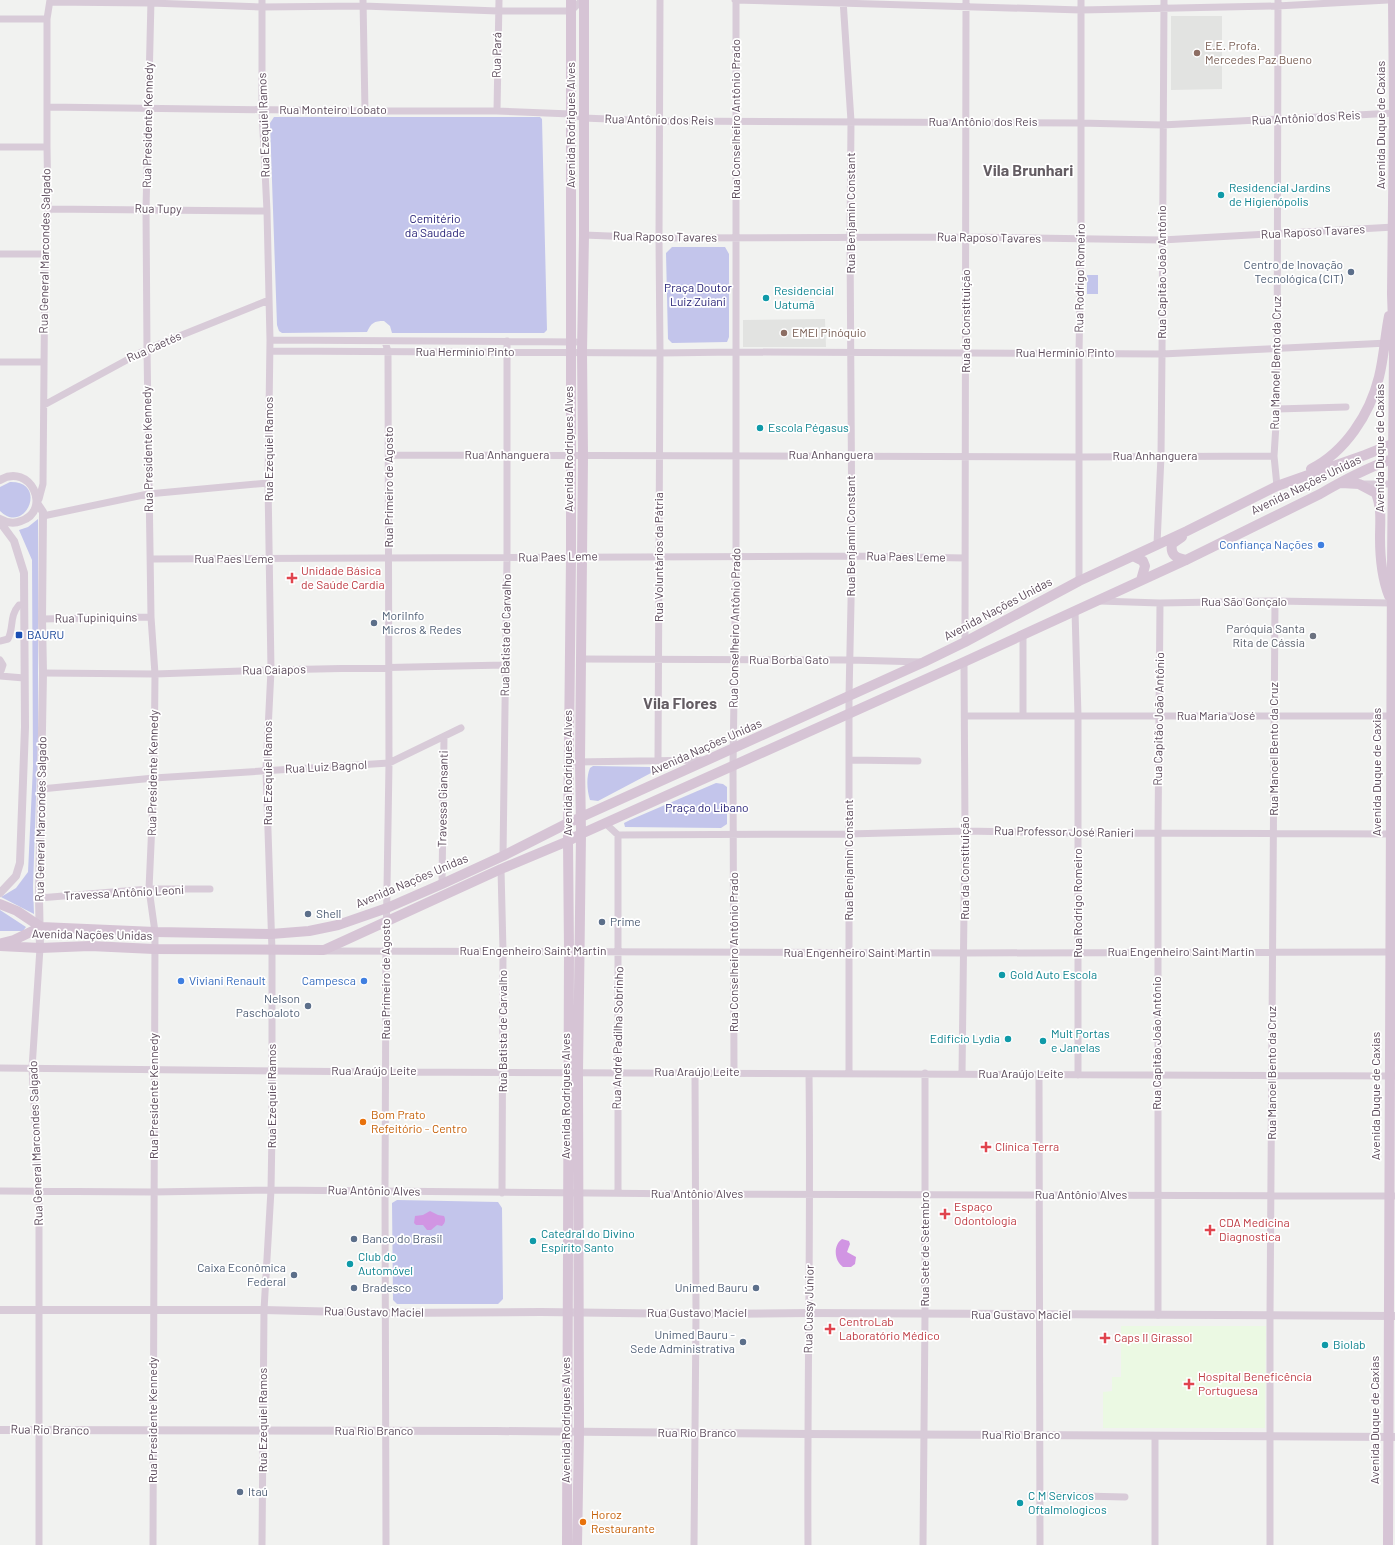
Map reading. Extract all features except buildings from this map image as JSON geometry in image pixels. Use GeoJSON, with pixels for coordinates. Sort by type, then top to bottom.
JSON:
{"type":"FeatureCollection","features":[{"type":"Feature","properties":{"kind":"main road","name":"Avenida Rodrigues Alves"},"geometry":{"type":"LineString","coordinates":[[567,1545],[568,823],[571,557],[571,0]]}},
{"type":"Feature","properties":{"kind":"main road","name":"Avenida Rodrigues Alves"},"geometry":{"type":"LineString","coordinates":[[577,1545],[579,1433],[578,1072],[581,834],[580,762],[583,456],[582,347],[584,235],[583,0]]}},
{"type":"Feature","properties":{"kind":"main road","name":"Avenida Duque de Caxias"},"geometry":{"type":"LineString","coordinates":[[1388,1545],[1392,1437],[1393,716],[1391,601],[1391,346],[1395,114],[1393,0]]}},
{"type":"Feature","properties":{"kind":"main road"},"geometry":{"type":"LineString","coordinates":[[1300,478],[1310,469],[1321,464],[1351,435],[1372,398],[1391,346]]}},
{"type":"Feature","properties":{"kind":"main road","name":"Avenida Nações Unidas"},"geometry":{"type":"LineString","coordinates":[[0,904],[17,911],[41,927],[155,932],[271,934],[309,931],[338,925],[387,908],[442,884],[503,856],[568,823],[924,662],[965,642],[1079,581],[1187,531],[1277,486],[1395,443]]}},
{"type":"Feature","properties":{"kind":"main road","name":"Avenida Nações Unidas"},"geometry":{"type":"LineString","coordinates":[[0,945],[40,948],[90,946],[154,949],[272,951],[324,950],[501,869],[568,841],[964,662],[1186,560],[1320,494],[1339,483],[1395,458]]}},
{"type":"Feature","properties":{"kind":"main road"},"geometry":{"type":"LineString","coordinates":[[1339,483],[1359,484],[1376,493],[1380,504],[1380,540],[1384,582],[1391,601]]}},
{"type":"Feature","properties":{"kind":"main road"},"geometry":{"type":"LineString","coordinates":[[1186,560],[1173,555],[1171,550],[1172,544],[1180,539],[1187,531]]}},
{"type":"Feature","properties":{"kind":"main road"},"geometry":{"type":"LineString","coordinates":[[1133,556],[1143,560],[1145,566],[1141,580]]}},
{"type":"Feature","properties":{"kind":"main road"},"geometry":{"type":"LineString","coordinates":[[0,945],[41,927]]}},
{"type":"Feature","properties":{"kind":"street"},"geometry":{"type":"LineString","coordinates":[[423,0],[423,8]]}},
{"type":"Feature","properties":{"kind":"street","name":"Rua Pará"},"geometry":{"type":"LineString","coordinates":[[496,111],[499,0]]}},
{"type":"Feature","properties":{"kind":"street"},"geometry":{"type":"LineString","coordinates":[[50,1],[363,3],[423,8],[498,11],[571,11],[583,0]]}},
{"type":"Feature","properties":{"kind":"street"},"geometry":{"type":"LineString","coordinates":[[660,0],[660,353],[736,352],[736,238]]}},
{"type":"Feature","properties":{"kind":"street"},"geometry":{"type":"LineString","coordinates":[[736,0],[966,4],[1081,10],[1388,0]]}},
{"type":"Feature","properties":{"kind":"street","name":"Rua Conselheiro Antônio Prado"},"geometry":{"type":"LineString","coordinates":[[736,0],[736,238]]}},
{"type":"Feature","properties":{"kind":"street","name":"Rua Rodrigo Romeiro"},"geometry":{"type":"LineString","coordinates":[[1079,581],[1081,0]]}},
{"type":"Feature","properties":{"kind":"street","name":"Rua Capitão João Antônio"},"geometry":{"type":"LineString","coordinates":[[1158,544],[1161,456],[1164,0]]}},
{"type":"Feature","properties":{"kind":"street","name":"Rua General Marcondes Salgado"},"geometry":{"type":"LineString","coordinates":[[0,520],[16,522],[24,520],[30,516],[39,499],[43,484],[43,362],[45,254],[48,209],[46,147],[47,20],[50,1]]}},
{"type":"Feature","properties":{"kind":"street","name":"Rua Benjamin Constant"},"geometry":{"type":"LineString","coordinates":[[843,1],[851,121],[850,237],[852,556],[848,834],[849,1073]]}},
{"type":"Feature","properties":{"kind":"street","name":"Rua Presidente Kennedy"},"geometry":{"type":"LineString","coordinates":[[151,2],[146,209],[148,494],[151,617],[155,674],[154,778],[149,889],[155,932],[153,1545]]}},
{"type":"Feature","properties":{"kind":"street","name":"Rua Ezequiel Ramos"},"geometry":{"type":"LineString","coordinates":[[262,3],[262,110],[267,211],[270,340],[268,483],[271,670],[266,770],[272,951],[271,1190],[264,1310],[262,1545]]}},
{"type":"Feature","properties":{"kind":"street"},"geometry":{"type":"LineString","coordinates":[[363,3],[365,111]]}},
{"type":"Feature","properties":{"kind":"street","name":"Rua Manoel Bento da Cruz"},"geometry":{"type":"LineString","coordinates":[[1277,486],[1274,456],[1277,409],[1278,3]]}},
{"type":"Feature","properties":{"kind":"street","name":"Rua da Constituição"},"geometry":{"type":"LineString","coordinates":[[965,642],[966,4]]}},
{"type":"Feature","properties":{"kind":"street"},"geometry":{"type":"LineString","coordinates":[[0,19],[47,20]]}},
{"type":"Feature","properties":{"kind":"street","name":"Rua Monteiro Lobato"},"geometry":{"type":"LineString","coordinates":[[47,107],[496,111],[571,114]]}},
{"type":"Feature","properties":{"kind":"street","name":"Rua Antônio dos Reis"},"geometry":{"type":"LineString","coordinates":[[571,114],[583,118],[659,121],[1080,122],[1162,125],[1395,114]]}},
{"type":"Feature","properties":{"kind":"street"},"geometry":{"type":"LineString","coordinates":[[0,147],[46,147]]}},
{"type":"Feature","properties":{"kind":"street","name":"Rua Tupy"},"geometry":{"type":"LineString","coordinates":[[48,209],[267,211]]}},
{"type":"Feature","properties":{"kind":"street","name":"Rua Raposo Tavares"},"geometry":{"type":"LineString","coordinates":[[584,235],[659,238],[965,237],[1162,240],[1394,227]]}},
{"type":"Feature","properties":{"kind":"street"},"geometry":{"type":"LineString","coordinates":[[0,254],[45,254]]}},
{"type":"Feature","properties":{"kind":"street","name":"Rua Caetés"},"geometry":{"type":"LineString","coordinates":[[44,404],[147,348],[269,300]]}},
{"type":"Feature","properties":{"kind":"street","name":"Rua Hermínio Pinto"},"geometry":{"type":"LineString","coordinates":[[270,340],[386,342],[507,341],[571,347]]}},
{"type":"Feature","properties":{"kind":"street","name":"Rua Batista de Carvalho"},"geometry":{"type":"LineString","coordinates":[[503,856],[507,558],[507,341]]}},
{"type":"Feature","properties":{"kind":"street","name":"Rua Primeiro de Agosto"},"geometry":{"type":"LineString","coordinates":[[386,342],[388,351],[389,557],[389,763],[386,922],[385,1191],[386,1545]]}},
{"type":"Feature","properties":{"kind":"street","name":"Rua Hermínio Pinto"},"geometry":{"type":"LineString","coordinates":[[736,352],[1162,354],[1391,346]]}},
{"type":"Feature","properties":{"kind":"street","name":"Rua Hermínio Pinto"},"geometry":{"type":"LineString","coordinates":[[270,350],[507,352],[582,347],[660,353]]}},
{"type":"Feature","properties":{"kind":"street","name":"Rua Conselheiro Antônio Prado"},"geometry":{"type":"LineString","coordinates":[[734,1072],[733,766],[736,557],[736,352]]}},
{"type":"Feature","properties":{"kind":"street","name":"Rua Voluntários da Pátria"},"geometry":{"type":"LineString","coordinates":[[658,761],[660,353]]}},
{"type":"Feature","properties":{"kind":"street"},"geometry":{"type":"LineString","coordinates":[[0,362],[43,362]]}},
{"type":"Feature","properties":{"kind":"street"},"geometry":{"type":"LineString","coordinates":[[1277,409],[1346,407]]}},
{"type":"Feature","properties":{"kind":"street","name":"Rua Anhanguera"},"geometry":{"type":"LineString","coordinates":[[388,455],[507,454],[583,456],[851,455],[1080,457],[1274,456]]}},
{"type":"Feature","properties":{"kind":"street","name":"Rua General Marcondes Salgado"},"geometry":{"type":"LineString","coordinates":[[2,477],[20,477],[31,484],[34,489],[37,502],[43,512],[43,673],[39,898],[41,927],[32,1068],[39,1190],[39,1545]]}},
{"type":"Feature","properties":{"kind":"street"},"geometry":{"type":"LineString","coordinates":[[43,516],[148,494],[268,483]]}},
{"type":"Feature","properties":{"kind":"street"},"geometry":{"type":"LineString","coordinates":[[1359,484],[1395,484]]}},
{"type":"Feature","properties":{"kind":"street","name":"Rua General Marcondes Salgado"},"geometry":{"type":"LineString","coordinates":[[0,520],[14,541],[24,573],[25,727],[20,862],[16,876],[0,893]]}},
{"type":"Feature","properties":{"kind":"street","name":"Rua Paes Leme"},"geometry":{"type":"LineString","coordinates":[[150,559],[389,557],[507,558],[582,556],[852,556],[965,558]]}},
{"type":"Feature","properties":{"kind":"street","name":"Rua São Gonçalo"},"geometry":{"type":"LineString","coordinates":[[1096,601],[1160,603],[1391,601]]}},
{"type":"Feature","properties":{"kind":"street","name":"Rua Manoel Bento da Cruz"},"geometry":{"type":"LineString","coordinates":[[1270,1545],[1271,1076],[1275,601]]}},
{"type":"Feature","properties":{"kind":"street","name":"Rua Capitão João Antônio"},"geometry":{"type":"LineString","coordinates":[[1158,1315],[1157,1076],[1160,603]]}},
{"type":"Feature","properties":{"kind":"street"},"geometry":{"type":"LineString","coordinates":[[0,641],[8,639],[13,614],[19,605],[24,605]]}},
{"type":"Feature","properties":{"kind":"street","name":"Rua Rodrigo Romeiro"},"geometry":{"type":"LineString","coordinates":[[1075,611],[1078,716],[1078,1075]]}},
{"type":"Feature","properties":{"kind":"street","name":"Rua Tupiniquins"},"geometry":{"type":"LineString","coordinates":[[42,619],[151,617]]}},
{"type":"Feature","properties":{"kind":"street"},"geometry":{"type":"LineString","coordinates":[[1023,634],[1023,715]]}},
{"type":"Feature","properties":{"kind":"street","name":"Rua Borba Gato"},"geometry":{"type":"LineString","coordinates":[[582,659],[850,660],[924,662]]}},
{"type":"Feature","properties":{"kind":"street"},"geometry":{"type":"LineString","coordinates":[[0,660],[3,665],[0,673],[11,677],[24,678]]}},
{"type":"Feature","properties":{"kind":"street","name":"Rua da Constituição"},"geometry":{"type":"LineString","coordinates":[[962,1074],[965,831],[964,662]]}},
{"type":"Feature","properties":{"kind":"street","name":"Rua Caiapos"},"geometry":{"type":"LineString","coordinates":[[43,673],[155,674],[505,665]]}},
{"type":"Feature","properties":{"kind":"street"},"geometry":{"type":"LineString","coordinates":[[0,680],[4,681],[11,677]]}},
{"type":"Feature","properties":{"kind":"street","name":"Rua Maria José"},"geometry":{"type":"LineString","coordinates":[[965,716],[1393,716]]}},
{"type":"Feature","properties":{"kind":"street","name":"Rua Luiz Bagnol"},"geometry":{"type":"LineString","coordinates":[[41,789],[154,778],[389,763],[461,728]]}},
{"type":"Feature","properties":{"kind":"street","name":"Travessa Giansanti"},"geometry":{"type":"LineString","coordinates":[[442,884],[444,737]]}},
{"type":"Feature","properties":{"kind":"street"},"geometry":{"type":"LineString","coordinates":[[569,762],[709,760]]}},
{"type":"Feature","properties":{"kind":"street"},"geometry":{"type":"LineString","coordinates":[[850,760],[918,761]]}},
{"type":"Feature","properties":{"kind":"street"},"geometry":{"type":"LineString","coordinates":[[605,823],[618,835],[734,834]]}},
{"type":"Feature","properties":{"kind":"street","name":"Rua Professor José Ranieri"},"geometry":{"type":"LineString","coordinates":[[734,834],[848,834],[965,831],[1078,833],[1393,834]]}},
{"type":"Feature","properties":{"kind":"street","name":"Rua André Padilha Sobrinho"},"geometry":{"type":"LineString","coordinates":[[618,835],[618,1193]]}},
{"type":"Feature","properties":{"kind":"street","name":"Rua Batista de Carvalho"},"geometry":{"type":"LineString","coordinates":[[501,869],[503,951],[502,1193]]}},
{"type":"Feature","properties":{"kind":"street","name":"Travessa Antônio Leoni"},"geometry":{"type":"LineString","coordinates":[[39,898],[149,889],[210,889]]}},
{"type":"Feature","properties":{"kind":"street","name":"Rua Engenheiro Saint Martin"},"geometry":{"type":"LineString","coordinates":[[324,950],[734,953],[1392,952]]}},
{"type":"Feature","properties":{"kind":"street","name":"Rua Araújo Leite"},"geometry":{"type":"LineString","coordinates":[[0,1068],[386,1072],[503,1071],[734,1072],[809,1074],[925,1073],[1157,1076],[1392,1076]]}},
{"type":"Feature","properties":{"kind":"street"},"geometry":{"type":"LineString","coordinates":[[694,1545],[696,1314],[695,1073]]}},
{"type":"Feature","properties":{"kind":"street","name":"Rua Sete de Setembro"},"geometry":{"type":"LineString","coordinates":[[923,1545],[925,1073]]}},
{"type":"Feature","properties":{"kind":"street","name":"Rua Cussy Júnior"},"geometry":{"type":"LineString","coordinates":[[808,1545],[810,1194],[809,1074]]}},
{"type":"Feature","properties":{"kind":"street"},"geometry":{"type":"LineString","coordinates":[[1039,1074],[1040,1545]]}},
{"type":"Feature","properties":{"kind":"street","name":"Rua Antônio Alves"},"geometry":{"type":"LineString","coordinates":[[0,1191],[39,1190],[153,1192],[271,1190],[502,1193],[1392,1196]]}},
{"type":"Feature","properties":{"kind":"street","name":"Rua Gustavo Maciel"},"geometry":{"type":"LineString","coordinates":[[0,1310],[264,1310],[385,1313],[568,1312],[696,1314],[809,1313],[1392,1316]]}},
{"type":"Feature","properties":{"kind":"street","name":"Rua Rio Branco"},"geometry":{"type":"LineString","coordinates":[[0,1430],[263,1430],[1392,1437]]}},
{"type":"Feature","properties":{"kind":"street"},"geometry":{"type":"LineString","coordinates":[[1155,1436],[1156,1545]]}},
{"type":"Feature","properties":{"kind":"street"},"geometry":{"type":"LineString","coordinates":[[1040,1495],[1125,1496]]}},
{"type":"Feature","properties":{"kind":"shaded area","name":"E.E. Profa. Mercedes Paz Bueno"},"geometry":{"type":"Polygon","coordinates":[[[1171,16],[1222,16],[1222,89],[1171,90],[1171,16]]]}},
{"type":"Feature","properties":{"kind":"shaded area","name":"EMEI Pinóquio"},"geometry":{"type":"Polygon","coordinates":[[[825,319],[826,347],[743,347],[743,320],[825,319]]]}},
{"type":"Feature","properties":{"kind":"shaded area"},"geometry":{"type":"Polygon","coordinates":[[[430,1211],[444,1216],[445,1221],[442,1226],[437,1225],[431,1230],[427,1230],[423,1225],[416,1225],[414,1223],[415,1216],[423,1215],[430,1211]]]}},
{"type":"Feature","properties":{"kind":"shaded area"},"geometry":{"type":"Polygon","coordinates":[[[842,1239],[849,1241],[850,1244],[847,1252],[856,1257],[855,1264],[851,1267],[843,1267],[836,1257],[837,1245],[842,1239]]]}},
{"type":"Feature","properties":{"kind":"shaded area","name":"Hospital Beneficência Portuguesa"},"geometry":{"type":"Polygon","coordinates":[[[1121,1326],[1266,1326],[1265,1428],[1103,1428],[1103,1392],[1112,1391],[1112,1377],[1121,1377],[1121,1326]]]}},
{"type":"Feature","properties":{"kind":"green space","name":"Cemitério da Saudade"},"geometry":{"type":"Polygon","coordinates":[[[274,117],[540,117],[542,119],[547,330],[544,333],[392,333],[390,326],[384,321],[378,321],[370,326],[367,332],[282,333],[279,331],[277,325],[270,123],[274,117]]]}},
{"type":"Feature","properties":{"kind":"green space","name":"Praça Doutor Luiz Zuiani"},"geometry":{"type":"Polygon","coordinates":[[[672,247],[725,247],[729,254],[729,337],[727,342],[672,343],[668,339],[666,253],[672,247]]]}},
{"type":"Feature","properties":{"kind":"green space"},"geometry":{"type":"Polygon","coordinates":[[[1087,275],[1098,275],[1098,294],[1087,294],[1087,275]]]}},
{"type":"Feature","properties":{"kind":"green space"},"geometry":{"type":"Polygon","coordinates":[[[10,482],[22,484],[28,490],[31,497],[29,506],[24,513],[18,517],[9,517],[0,511],[0,487],[10,482]]]}},
{"type":"Feature","properties":{"kind":"green space"},"geometry":{"type":"Polygon","coordinates":[[[38,519],[38,738],[33,887],[34,914],[1,897],[16,888],[28,872],[33,766],[32,560],[19,530],[28,527],[38,519]]]}},
{"type":"Feature","properties":{"kind":"green space"},"geometry":{"type":"Polygon","coordinates":[[[593,766],[650,767],[652,769],[651,773],[598,801],[590,800],[588,792],[588,776],[590,768],[593,766]]]}},
{"type":"Feature","properties":{"kind":"green space","name":"Praça do Libano"},"geometry":{"type":"Polygon","coordinates":[[[716,783],[723,784],[727,787],[727,824],[721,828],[625,827],[624,823],[630,820],[716,783]]]}},
{"type":"Feature","properties":{"kind":"green space"},"geometry":{"type":"Polygon","coordinates":[[[0,910],[26,927],[23,931],[0,931],[0,910]]]}},
{"type":"Feature","properties":{"kind":"green space"},"geometry":{"type":"Polygon","coordinates":[[[397,1200],[498,1202],[502,1208],[503,1299],[498,1304],[397,1304],[393,1300],[392,1203],[397,1200]]]}},
{"type":"Feature","properties":{"kind":"place","name":"E.E. Profa. Mercedes Paz Bueno"},"geometry":{"type":"Point","coordinates":[1197,53]}},
{"type":"Feature","properties":{"kind":"place","name":"Residencial Jardins de Higienópolis"},"geometry":{"type":"Point","coordinates":[1221,195]}},
{"type":"Feature","properties":{"kind":"place","name":"Centro de Inovação Tecnológica (CIT)"},"geometry":{"type":"Point","coordinates":[1351,272]}},
{"type":"Feature","properties":{"kind":"place","name":"Residencial Uatumã"},"geometry":{"type":"Point","coordinates":[766,298]}},
{"type":"Feature","properties":{"kind":"place","name":"EMEI Pinóquio"},"geometry":{"type":"Point","coordinates":[784,333]}},
{"type":"Feature","properties":{"kind":"place","name":"Escola Pégasus"},"geometry":{"type":"Point","coordinates":[760,428]}},
{"type":"Feature","properties":{"kind":"place","name":"Confiança Nações"},"geometry":{"type":"Point","coordinates":[1321,545]}},
{"type":"Feature","properties":{"kind":"place","name":"Unidade Básica de Saúde Cardia"},"geometry":{"type":"Point","coordinates":[292,578]}},
{"type":"Feature","properties":{"kind":"place","name":"MoriInfo Micros & Redes"},"geometry":{"type":"Point","coordinates":[374,623]}},
{"type":"Feature","properties":{"kind":"place","name":"BAURU"},"geometry":{"type":"Point","coordinates":[19,635]}},
{"type":"Feature","properties":{"kind":"place","name":"Paróquia Santa Rita de Cássia"},"geometry":{"type":"Point","coordinates":[1313,636]}},
{"type":"Feature","properties":{"kind":"place","name":"Shell"},"geometry":{"type":"Point","coordinates":[308,914]}},
{"type":"Feature","properties":{"kind":"place","name":"Prime"},"geometry":{"type":"Point","coordinates":[602,922]}},
{"type":"Feature","properties":{"kind":"place","name":"Gold Auto Escola"},"geometry":{"type":"Point","coordinates":[1002,975]}},
{"type":"Feature","properties":{"kind":"place","name":"Viviani Renault"},"geometry":{"type":"Point","coordinates":[181,981]}},
{"type":"Feature","properties":{"kind":"place","name":"Campesca"},"geometry":{"type":"Point","coordinates":[364,981]}},
{"type":"Feature","properties":{"kind":"place","name":"Nelson Paschoaloto"},"geometry":{"type":"Point","coordinates":[308,1006]}},
{"type":"Feature","properties":{"kind":"place","name":"Edificio Lydia"},"geometry":{"type":"Point","coordinates":[1008,1039]}},
{"type":"Feature","properties":{"kind":"place","name":"Mult Portas e Janelas"},"geometry":{"type":"Point","coordinates":[1043,1041]}},
{"type":"Feature","properties":{"kind":"place","name":"Bom Prato Refeitório - Centro"},"geometry":{"type":"Point","coordinates":[363,1122]}},
{"type":"Feature","properties":{"kind":"place","name":"Clínica Terra"},"geometry":{"type":"Point","coordinates":[986,1147]}},
{"type":"Feature","properties":{"kind":"place","name":"Espaço Odontologia"},"geometry":{"type":"Point","coordinates":[945,1214]}},
{"type":"Feature","properties":{"kind":"place","name":"CDA Medicina Diagnostica"},"geometry":{"type":"Point","coordinates":[1210,1230]}},
{"type":"Feature","properties":{"kind":"place","name":"Banco do Brasil"},"geometry":{"type":"Point","coordinates":[354,1239]}},
{"type":"Feature","properties":{"kind":"place","name":"Catedral do Divino Espírito Santo"},"geometry":{"type":"Point","coordinates":[533,1241]}},
{"type":"Feature","properties":{"kind":"place","name":"Club do Automóvel"},"geometry":{"type":"Point","coordinates":[350,1264]}},
{"type":"Feature","properties":{"kind":"place","name":"Caixa Econômica Federal"},"geometry":{"type":"Point","coordinates":[294,1275]}},
{"type":"Feature","properties":{"kind":"place","name":"Bradesco"},"geometry":{"type":"Point","coordinates":[354,1288]}},
{"type":"Feature","properties":{"kind":"place","name":"Unimed Bauru"},"geometry":{"type":"Point","coordinates":[756,1288]}},
{"type":"Feature","properties":{"kind":"place","name":"CentroLab Laboratório Médico"},"geometry":{"type":"Point","coordinates":[830,1329]}},
{"type":"Feature","properties":{"kind":"place","name":"Caps II Girassol"},"geometry":{"type":"Point","coordinates":[1105,1338]}},
{"type":"Feature","properties":{"kind":"place","name":"Unimed Bauru - Sede Administrativa"},"geometry":{"type":"Point","coordinates":[743,1342]}},
{"type":"Feature","properties":{"kind":"place","name":"Biolab"},"geometry":{"type":"Point","coordinates":[1325,1345]}},
{"type":"Feature","properties":{"kind":"place","name":"Hospital Beneficência Portuguesa"},"geometry":{"type":"Point","coordinates":[1189,1384]}},
{"type":"Feature","properties":{"kind":"place","name":"Itaú"},"geometry":{"type":"Point","coordinates":[240,1492]}},
{"type":"Feature","properties":{"kind":"place","name":"C M Servicos Oftalmologicos"},"geometry":{"type":"Point","coordinates":[1020,1503]}},
{"type":"Feature","properties":{"kind":"place","name":"Horoz Restaurante"},"geometry":{"type":"Point","coordinates":[583,1522]}},
{"type":"Feature","properties":{"kind":"district","name":"Vila Brunhari"},"geometry":{"type":"Point","coordinates":[1028,170]}},
{"type":"Feature","properties":{"kind":"district","name":"Vila Flores"},"geometry":{"type":"Point","coordinates":[680,703]}}]}
